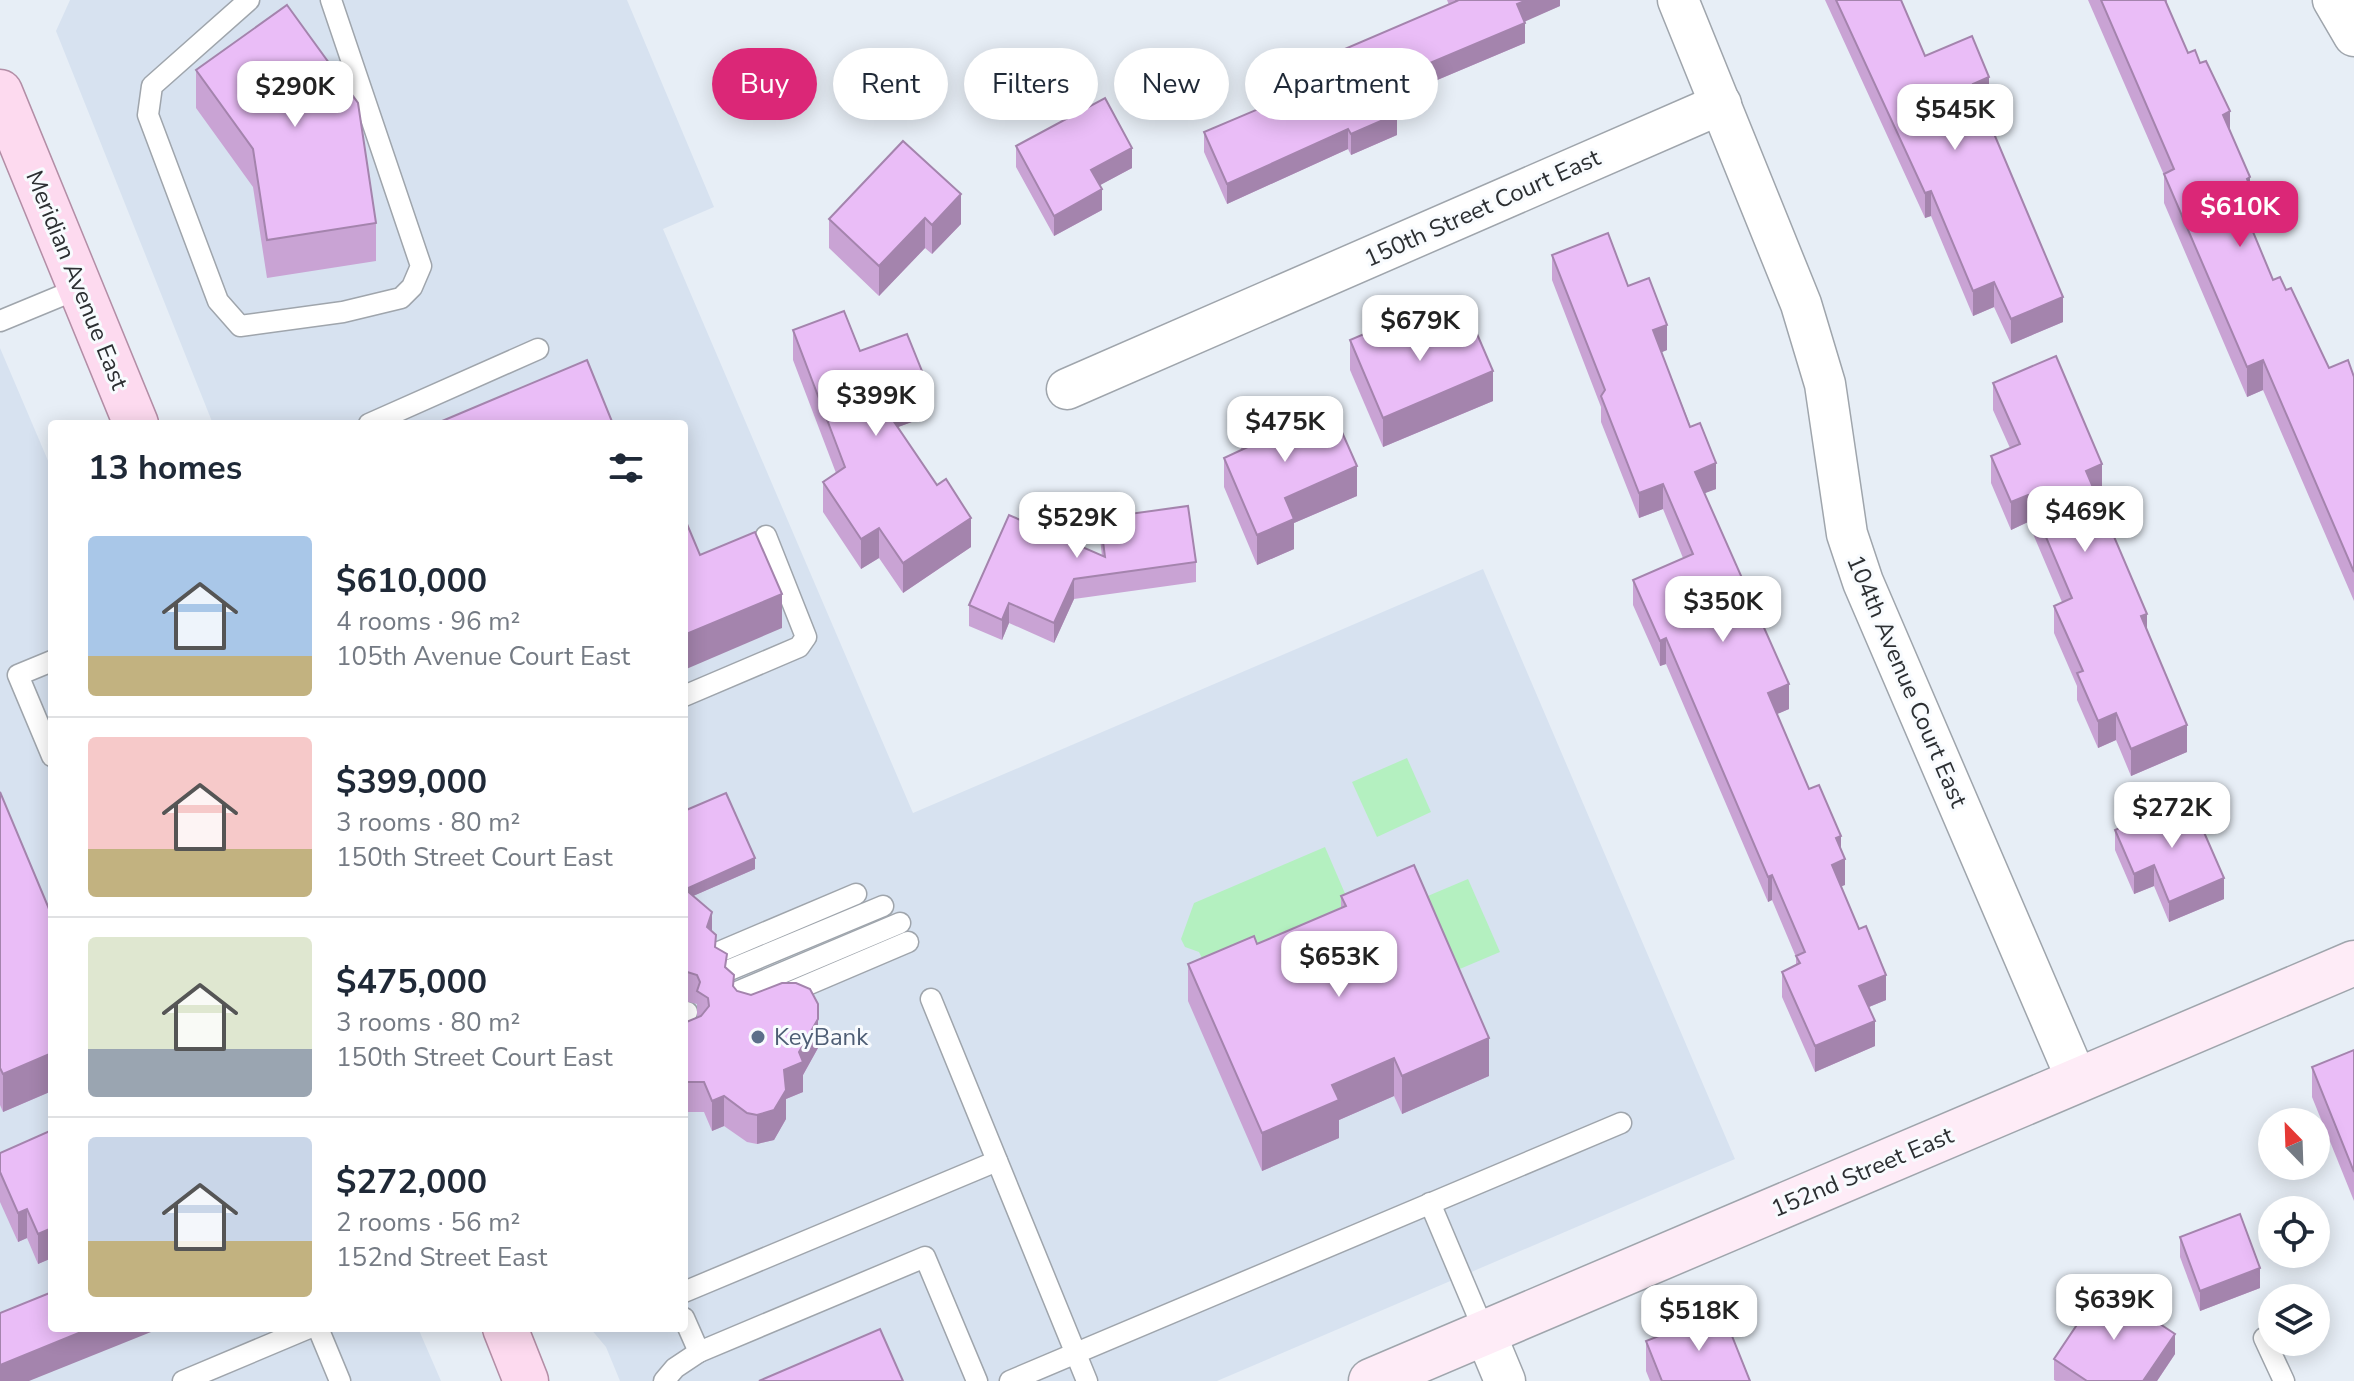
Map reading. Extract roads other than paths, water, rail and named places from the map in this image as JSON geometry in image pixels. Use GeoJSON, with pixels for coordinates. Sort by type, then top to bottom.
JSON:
{"type":"FeatureCollection","features":[{"type":"Feature","properties":{"kind":"main road","name":"Meridian Avenue East"},"geometry":{"type":"LineString","coordinates":[[0,92],[134,420]]}},
{"type":"Feature","properties":{"kind":"main road","name":"152nd Street East"},"geometry":{"type":"LineString","coordinates":[[1371,1381],[2354,963]]}},
{"type":"Feature","properties":{"kind":"main road"},"geometry":{"type":"LineString","coordinates":[[507,1332],[526,1381]]}},
{"type":"Feature","properties":{"kind":"street","name":"104th Avenue Court East"},"geometry":{"type":"LineString","coordinates":[[1678,0],[1801,304],[1825,384],[1847,534],[1863,582],[2077,1080]]}},
{"type":"Feature","properties":{"kind":"street"},"geometry":{"type":"LineString","coordinates":[[2333,0],[2354,36]]}},
{"type":"Feature","properties":{"kind":"street","name":"150th Street Court East"},"geometry":{"type":"LineString","coordinates":[[1067,389],[1721,104]]}},
{"type":"Feature","properties":{"kind":"street"},"geometry":{"type":"LineString","coordinates":[[1485,1333],[1505,1381]]}},
{"type":"Feature","properties":{"kind":"lane"},"geometry":{"type":"LineString","coordinates":[[249,0],[152,86],[148,115],[218,301],[240,326],[343,312],[401,298],[412,287],[421,266],[331,0]]}},
{"type":"Feature","properties":{"kind":"lane"},"geometry":{"type":"LineString","coordinates":[[0,321],[80,288]]}},
{"type":"Feature","properties":{"kind":"lane"},"geometry":{"type":"LineString","coordinates":[[378,420],[538,349]]}},
{"type":"Feature","properties":{"kind":"lane"},"geometry":{"type":"LineString","coordinates":[[688,694],[799,647],[806,637],[766,536]]}},
{"type":"Feature","properties":{"kind":"lane"},"geometry":{"type":"LineString","coordinates":[[48,663],[18,675],[48,746]]}},
{"type":"Feature","properties":{"kind":"lane"},"geometry":{"type":"LineString","coordinates":[[856,894],[723,961],[883,906]]}},
{"type":"Feature","properties":{"kind":"lane"},"geometry":{"type":"LineString","coordinates":[[741,1002],[904,932]]}},
{"type":"Feature","properties":{"kind":"lane"},"geometry":{"type":"LineString","coordinates":[[931,999],[1087,1381]]}},
{"type":"Feature","properties":{"kind":"lane"},"geometry":{"type":"LineString","coordinates":[[1010,1381],[1621,1123]]}},
{"type":"Feature","properties":{"kind":"lane"},"geometry":{"type":"LineString","coordinates":[[688,1290],[997,1161]]}},
{"type":"Feature","properties":{"kind":"lane"},"geometry":{"type":"LineString","coordinates":[[1430,1203],[1485,1333]]}},
{"type":"Feature","properties":{"kind":"lane"},"geometry":{"type":"LineString","coordinates":[[664,1381],[675,1368],[699,1352],[925,1257],[977,1381]]}},
{"type":"Feature","properties":{"kind":"lane"},"geometry":{"type":"LineString","coordinates":[[688,1327],[699,1352]]}},
{"type":"Feature","properties":{"kind":"lane"},"geometry":{"type":"LineString","coordinates":[[183,1381],[299,1332]]}},
{"type":"Feature","properties":{"kind":"lane"},"geometry":{"type":"LineString","coordinates":[[320,1332],[340,1381]]}},
{"type":"Feature","properties":{"kind":"lane"},"geometry":{"type":"LineString","coordinates":[[2272,1356],[2284,1381]]}},
{"type":"Feature","properties":{"kind":"place","name":"KeyBank"},"geometry":{"type":"Point","coordinates":[758,1037]}}]}
